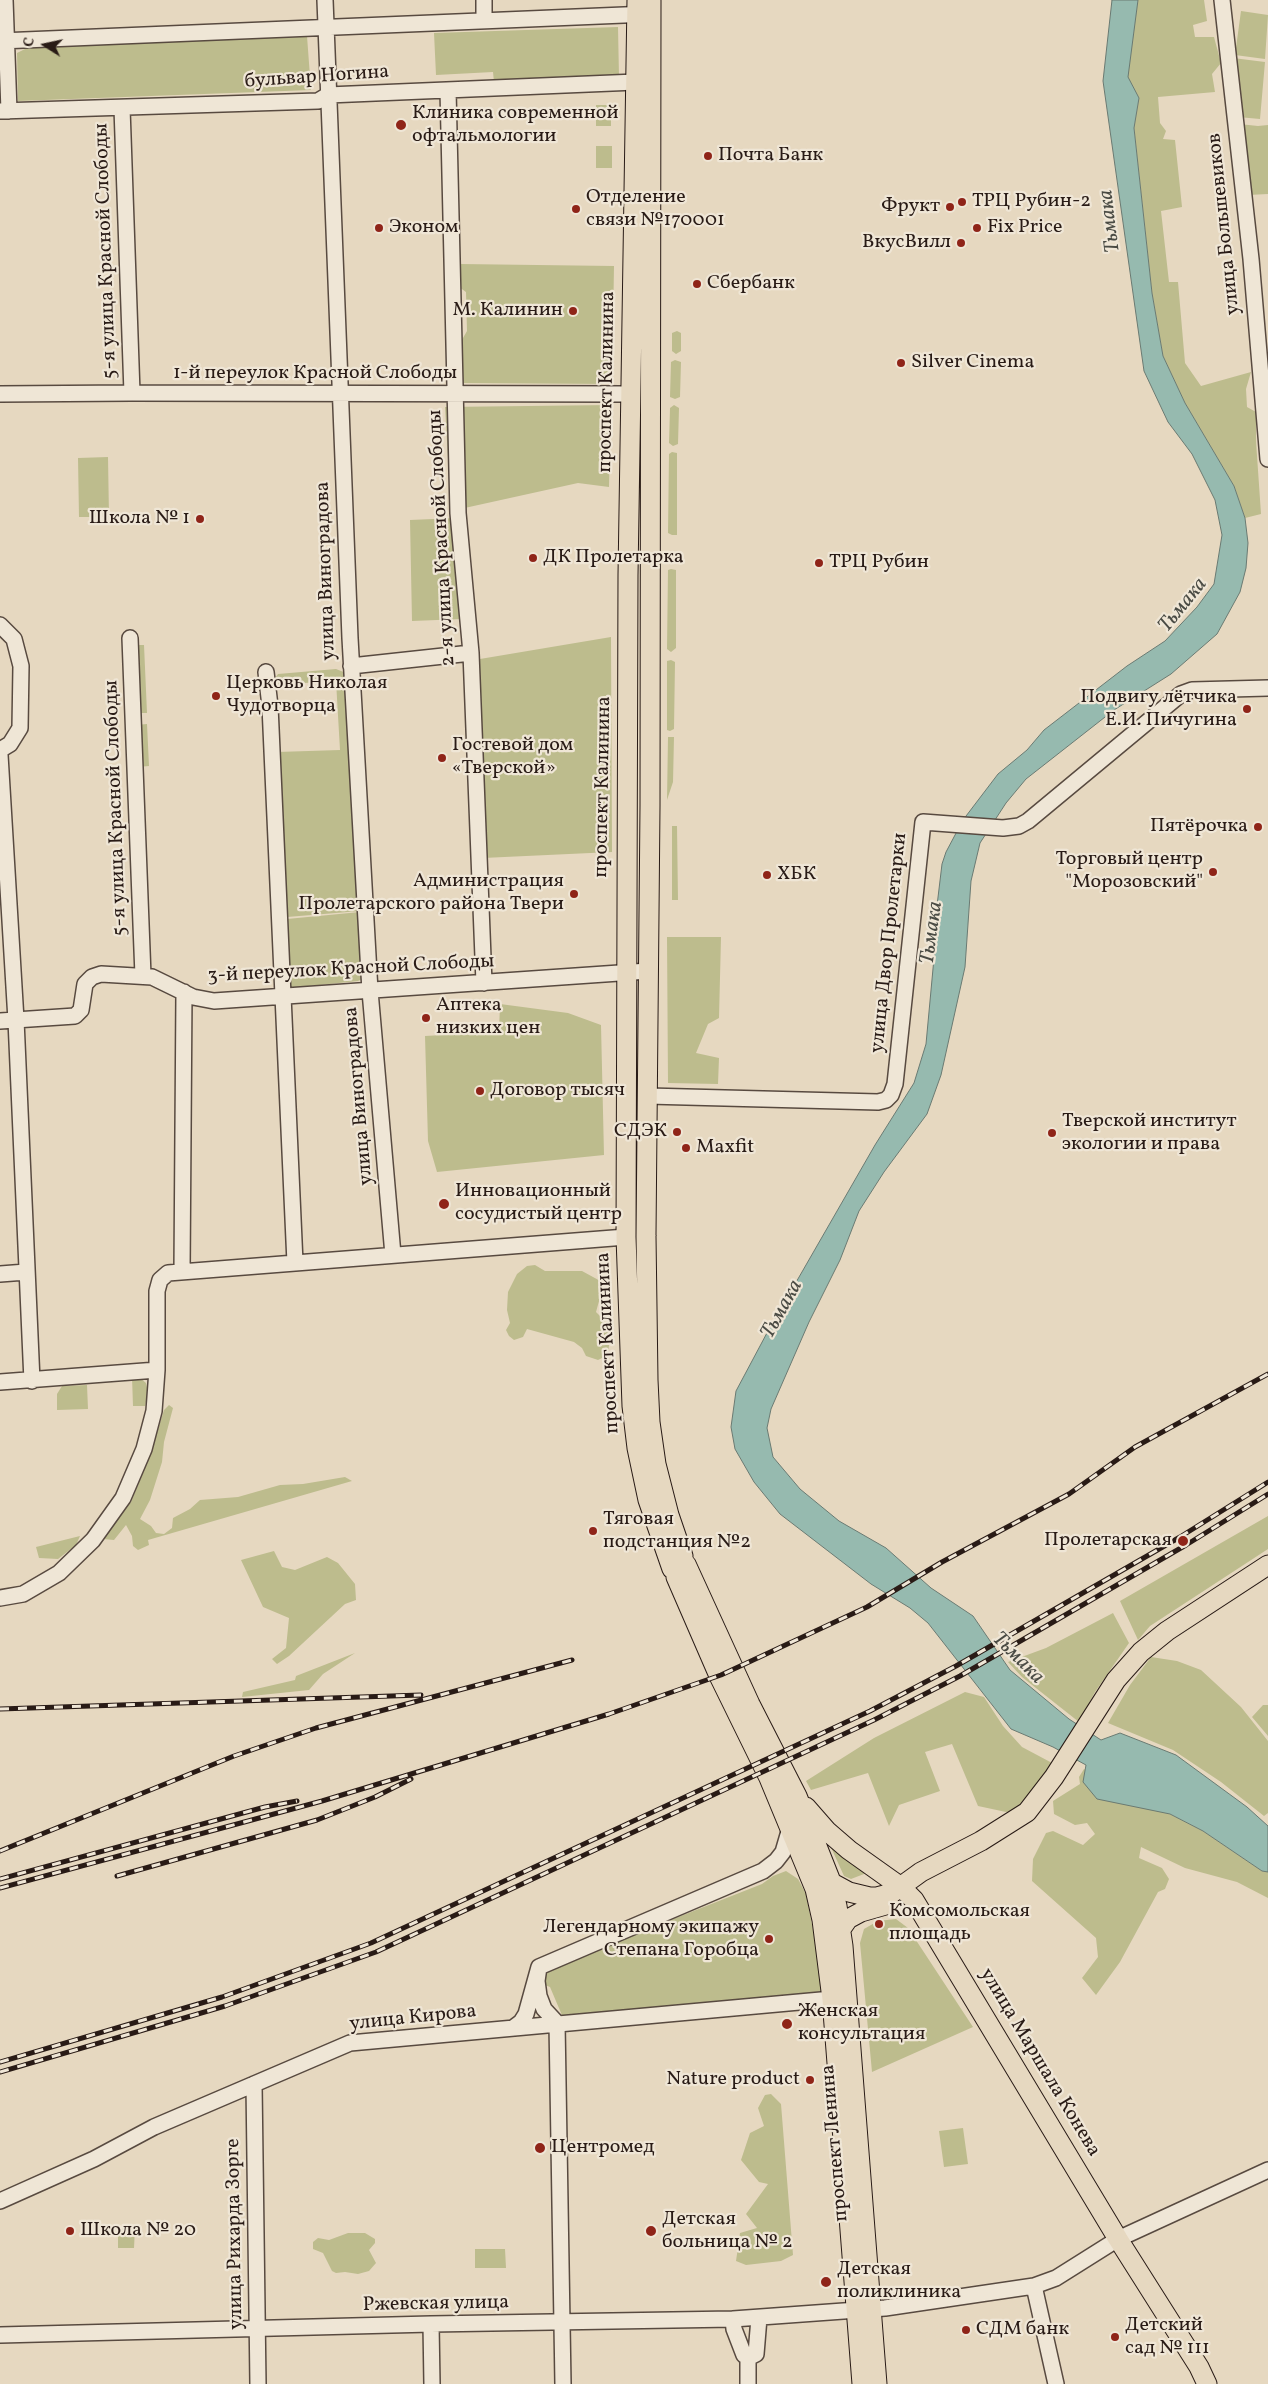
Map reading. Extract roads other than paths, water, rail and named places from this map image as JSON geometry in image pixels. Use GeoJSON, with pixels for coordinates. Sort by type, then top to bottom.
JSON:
{"type":"FeatureCollection","features":[{"type":"Feature","properties":{"kind":"main road","name":"проспект Калинина"},"geometry":{"type":"LineString","coordinates":[[644,7],[636,82],[630,394],[625,973],[626,1237],[632,1406],[637,1448],[653,1516],[679,1566]]}},
{"type":"Feature","properties":{"kind":"main road","name":"проспект Калинина"},"geometry":{"type":"LineString","coordinates":[[644,7],[649,404],[650,806],[646,1250],[650,1422],[661,1485],[679,1566],[719,1676],[757,1735]]}},
{"type":"Feature","properties":{"kind":"main road"},"geometry":{"type":"LineString","coordinates":[[630,394],[640,396],[649,404]]}},
{"type":"Feature","properties":{"kind":"main road"},"geometry":{"type":"LineString","coordinates":[[627,792],[636,802],[650,806]]}},
{"type":"Feature","properties":{"kind":"main road"},"geometry":{"type":"LineString","coordinates":[[625,1081],[635,1091],[648,1096]]}},
{"type":"Feature","properties":{"kind":"main road"},"geometry":{"type":"LineString","coordinates":[[626,1237],[638,1239],[646,1250]]}},
{"type":"Feature","properties":{"kind":"main road"},"geometry":{"type":"LineString","coordinates":[[848,1922],[899,1895],[921,1872],[1022,1817],[1036,1802],[1054,1777],[1116,1680],[1141,1652],[1159,1637],[1268,1565]]}},
{"type":"Feature","properties":{"kind":"main road","name":"проспект Ленина"},"geometry":{"type":"LineString","coordinates":[[757,1735],[797,1796],[848,1922],[864,2310],[862,2384]]}},
{"type":"Feature","properties":{"kind":"main road","name":"проспект Ленина"},"geometry":{"type":"LineString","coordinates":[[757,1735],[790,1828],[815,1889],[822,1920],[864,2310],[876,2384]]}},
{"type":"Feature","properties":{"kind":"main road","name":"улица Маршала Конева"},"geometry":{"type":"LineString","coordinates":[[797,1796],[827,1831],[869,1864],[899,1895],[919,1908],[1118,2239],[1199,2367],[1207,2384]]}},
{"type":"Feature","properties":{"kind":"main road"},"geometry":{"type":"LineString","coordinates":[[803,1858],[816,1872],[832,1884],[849,1892],[866,1897],[899,1895]]}},
{"type":"Feature","properties":{"kind":"main road"},"geometry":{"type":"LineString","coordinates":[[869,1864],[898,1872],[921,1872]]}},
{"type":"Feature","properties":{"kind":"main road"},"geometry":{"type":"LineString","coordinates":[[919,1908],[917,1893],[921,1872]]}},
{"type":"Feature","properties":{"kind":"main road"},"geometry":{"type":"LineString","coordinates":[[848,1922],[866,1897]]}},
{"type":"Feature","properties":{"kind":"street"},"geometry":{"type":"LineString","coordinates":[[4,111],[3,41],[5,0]]}},
{"type":"Feature","properties":{"kind":"street","name":"улица Виноградова"},"geometry":{"type":"LineString","coordinates":[[325,0],[351,666],[370,991],[393,1255]]}},
{"type":"Feature","properties":{"kind":"street"},"geometry":{"type":"LineString","coordinates":[[484,0],[484,20]]}},
{"type":"Feature","properties":{"kind":"street","name":"улица Большевиков"},"geometry":{"type":"LineString","coordinates":[[1222,0],[1251,259],[1268,459]]}},
{"type":"Feature","properties":{"kind":"street"},"geometry":{"type":"LineString","coordinates":[[3,41],[484,20],[644,7]]}},
{"type":"Feature","properties":{"kind":"street","name":"бульвар Ногина"},"geometry":{"type":"LineString","coordinates":[[4,111],[318,102],[328,95],[636,82]]}},
{"type":"Feature","properties":{"kind":"street","name":"2-я улица Красной Слободы"},"geometry":{"type":"LineString","coordinates":[[448,90],[458,513],[471,653],[484,983]]}},
{"type":"Feature","properties":{"kind":"street","name":"5-я улица Красной Слободы"},"geometry":{"type":"LineString","coordinates":[[122,108],[132,393]]}},
{"type":"Feature","properties":{"kind":"street","name":"1-й переулок Красной Слободы"},"geometry":{"type":"LineString","coordinates":[[0,394],[630,394]]}},
{"type":"Feature","properties":{"kind":"street"},"geometry":{"type":"LineString","coordinates":[[0,625],[14,639],[19,654],[21,718],[17,735],[10,744],[0,750]]}},
{"type":"Feature","properties":{"kind":"street","name":"5-я улица Красной Слободы"},"geometry":{"type":"LineString","coordinates":[[130,638],[143,976]]}},
{"type":"Feature","properties":{"kind":"street"},"geometry":{"type":"LineString","coordinates":[[351,666],[471,653]]}},
{"type":"Feature","properties":{"kind":"street"},"geometry":{"type":"LineString","coordinates":[[266,672],[270,706],[295,1263]]}},
{"type":"Feature","properties":{"kind":"street","name":"улица Двор Пролетарки"},"geometry":{"type":"LineString","coordinates":[[648,1096],[878,1102],[889,1098],[895,1084],[903,1020],[923,822],[1001,828],[1015,827],[1028,821],[1181,694],[1192,690],[1268,688]]}},
{"type":"Feature","properties":{"kind":"street"},"geometry":{"type":"LineString","coordinates":[[0,755],[16,1020],[32,1381]]}},
{"type":"Feature","properties":{"kind":"street","name":"3-й переулок Красной Слободы"},"geometry":{"type":"LineString","coordinates":[[0,1021],[75,1016],[81,1010],[84,987],[92,977],[101,974],[143,976],[162,980],[198,999],[214,1002],[648,972]]}},
{"type":"Feature","properties":{"kind":"street"},"geometry":{"type":"LineString","coordinates":[[182,1271],[184,992]]}},
{"type":"Feature","properties":{"kind":"street"},"geometry":{"type":"LineString","coordinates":[[0,1598],[23,1594],[60,1573],[88,1546],[123,1498],[144,1449],[154,1411],[159,1284],[168,1273],[626,1237]]}},
{"type":"Feature","properties":{"kind":"street"},"geometry":{"type":"LineString","coordinates":[[0,1274],[26,1272]]}},
{"type":"Feature","properties":{"kind":"street"},"geometry":{"type":"LineString","coordinates":[[0,1382],[157,1370]]}},
{"type":"Feature","properties":{"kind":"street"},"geometry":{"type":"LineString","coordinates":[[539,1967],[763,1871],[776,1861],[783,1852],[790,1828]]}},
{"type":"Feature","properties":{"kind":"street"},"geometry":{"type":"LineString","coordinates":[[539,1967],[537,1981],[539,1996],[544,2009],[558,2023],[563,2384]]}},
{"type":"Feature","properties":{"kind":"street"},"geometry":{"type":"LineString","coordinates":[[513,2028],[521,2022],[526,2014],[539,1967]]}},
{"type":"Feature","properties":{"kind":"street","name":"улица Кирова"},"geometry":{"type":"LineString","coordinates":[[0,2201],[94,2158],[154,2127],[350,2043],[832,1999]]}},
{"type":"Feature","properties":{"kind":"street","name":"улица Рихарда Зорге"},"geometry":{"type":"LineString","coordinates":[[254,2084],[258,2384]]}},
{"type":"Feature","properties":{"kind":"street","name":"Ржевская улица"},"geometry":{"type":"LineString","coordinates":[[0,2335],[431,2324],[733,2319],[864,2310],[1034,2286],[1056,2278],[1118,2239],[1268,2170]]}},
{"type":"Feature","properties":{"kind":"street"},"geometry":{"type":"LineString","coordinates":[[1034,2286],[1056,2384]]}},
{"type":"Feature","properties":{"kind":"street"},"geometry":{"type":"LineString","coordinates":[[748,2358],[756,2354],[759,2318]]}},
{"type":"Feature","properties":{"kind":"street"},"geometry":{"type":"LineString","coordinates":[[733,2319],[734,2329],[744,2355],[748,2358],[748,2384]]}},
{"type":"Feature","properties":{"kind":"street"},"geometry":{"type":"LineString","coordinates":[[431,2324],[432,2384]]}},
{"type":"Feature","properties":{"kind":"water","name":"Тьмака"},"geometry":{"type":"Polygon","coordinates":[[[1112,0],[1138,0],[1128,77],[1139,98],[1134,128],[1152,293],[1163,356],[1185,403],[1234,486],[1245,518],[1248,543],[1246,568],[1240,592],[1217,634],[1171,674],[1114,710],[1026,779],[1006,803],[980,843],[971,881],[965,967],[941,1075],[927,1114],[884,1172],[859,1211],[840,1260],[809,1322],[771,1409],[767,1428],[773,1457],[800,1489],[839,1521],[886,1548],[931,1588],[973,1616],[1010,1670],[1069,1719],[1101,1740],[1120,1733],[1176,1755],[1247,1807],[1268,1826],[1268,1872],[1262,1871],[1203,1831],[1170,1814],[1097,1799],[1083,1782],[1086,1765],[1053,1747],[1011,1729],[928,1623],[910,1608],[871,1584],[780,1514],[754,1482],[735,1449],[731,1427],[736,1391],[768,1331],[875,1145],[914,1083],[926,1044],[936,914],[942,864],[946,852],[963,820],[998,774],[1027,750],[1044,730],[1127,666],[1165,641],[1197,607],[1214,584],[1222,535],[1215,500],[1192,454],[1168,422],[1144,371],[1103,81],[1112,0]]]}},
{"type":"Feature","properties":{"kind":"railway"},"geometry":{"type":"LineString","coordinates":[[0,1888],[322,1801],[609,1714],[721,1675],[867,1607],[942,1562],[1069,1494],[1135,1447],[1268,1374]]}},
{"type":"Feature","properties":{"kind":"railway"},"geometry":{"type":"LineString","coordinates":[[0,2062],[222,1997],[371,1943],[870,1711],[956,1666],[1180,1537],[1268,1482]]}},
{"type":"Feature","properties":{"kind":"railway"},"geometry":{"type":"LineString","coordinates":[[0,2072],[225,2006],[376,1952],[874,1720],[960,1676],[1186,1545],[1268,1494]]}},
{"type":"Feature","properties":{"kind":"railway"},"geometry":{"type":"LineString","coordinates":[[0,1851],[234,1756],[316,1728],[572,1660]]}},
{"type":"Feature","properties":{"kind":"railway"},"geometry":{"type":"LineString","coordinates":[[0,1709],[421,1695]]}},
{"type":"Feature","properties":{"kind":"railway"},"geometry":{"type":"LineString","coordinates":[[117,1876],[317,1820],[375,1797],[411,1779]]}},
{"type":"Feature","properties":{"kind":"railway"},"geometry":{"type":"LineString","coordinates":[[0,1879],[265,1807],[297,1801]]}},
{"type":"Feature","properties":{"kind":"place","name":"Клиника современной офтальмологии"},"geometry":{"type":"Point","coordinates":[401,125]}},
{"type":"Feature","properties":{"kind":"place","name":"Почта Банк"},"geometry":{"type":"Point","coordinates":[708,156]}},
{"type":"Feature","properties":{"kind":"place","name":"ТРЦ Рубин-2"},"geometry":{"type":"Point","coordinates":[962,202]}},
{"type":"Feature","properties":{"kind":"place","name":"Фрукт"},"geometry":{"type":"Point","coordinates":[950,207]}},
{"type":"Feature","properties":{"kind":"place","name":"Отделение связи №170001"},"geometry":{"type":"Point","coordinates":[576,209]}},
{"type":"Feature","properties":{"kind":"place","name":"Эконом"},"geometry":{"type":"Point","coordinates":[379,228]}},
{"type":"Feature","properties":{"kind":"place","name":"Fix Price"},"geometry":{"type":"Point","coordinates":[977,228]}},
{"type":"Feature","properties":{"kind":"place","name":"ВкусВилл"},"geometry":{"type":"Point","coordinates":[961,243]}},
{"type":"Feature","properties":{"kind":"place","name":"Сбербанк"},"geometry":{"type":"Point","coordinates":[697,284]}},
{"type":"Feature","properties":{"kind":"place","name":"М. Калинин"},"geometry":{"type":"Point","coordinates":[573,311]}},
{"type":"Feature","properties":{"kind":"place","name":"Silver Cinema"},"geometry":{"type":"Point","coordinates":[901,363]}},
{"type":"Feature","properties":{"kind":"place","name":"Школа № 1"},"geometry":{"type":"Point","coordinates":[200,519]}},
{"type":"Feature","properties":{"kind":"place","name":"ДК Пролетарка"},"geometry":{"type":"Point","coordinates":[533,558]}},
{"type":"Feature","properties":{"kind":"place","name":"ТРЦ Рубин"},"geometry":{"type":"Point","coordinates":[819,563]}},
{"type":"Feature","properties":{"kind":"place","name":"Церковь Николая Чудотворца"},"geometry":{"type":"Point","coordinates":[216,696]}},
{"type":"Feature","properties":{"kind":"place","name":"Подвигу лётчика Е.И. Пичугина"},"geometry":{"type":"Point","coordinates":[1247,709]}},
{"type":"Feature","properties":{"kind":"place","name":"Гостевой дом «Тверской»"},"geometry":{"type":"Point","coordinates":[442,758]}},
{"type":"Feature","properties":{"kind":"place","name":"Пятёрочка"},"geometry":{"type":"Point","coordinates":[1258,827]}},
{"type":"Feature","properties":{"kind":"place","name":"Торговый центр \"Морозовский\""},"geometry":{"type":"Point","coordinates":[1213,872]}},
{"type":"Feature","properties":{"kind":"place","name":"ХБК"},"geometry":{"type":"Point","coordinates":[767,875]}},
{"type":"Feature","properties":{"kind":"place","name":"Администрация Пролетарского района Твери"},"geometry":{"type":"Point","coordinates":[574,894]}},
{"type":"Feature","properties":{"kind":"place","name":"Аптека низких цен"},"geometry":{"type":"Point","coordinates":[426,1018]}},
{"type":"Feature","properties":{"kind":"place","name":"Договор тысяч"},"geometry":{"type":"Point","coordinates":[480,1091]}},
{"type":"Feature","properties":{"kind":"place","name":"СДЭК"},"geometry":{"type":"Point","coordinates":[677,1132]}},
{"type":"Feature","properties":{"kind":"place","name":"Тверской институт экологии и права"},"geometry":{"type":"Point","coordinates":[1052,1133]}},
{"type":"Feature","properties":{"kind":"place","name":"Maxfit"},"geometry":{"type":"Point","coordinates":[686,1148]}},
{"type":"Feature","properties":{"kind":"place","name":"Инновационный сосудистый центр"},"geometry":{"type":"Point","coordinates":[444,1204]}},
{"type":"Feature","properties":{"kind":"place","name":"Тяговая подстанция №2"},"geometry":{"type":"Point","coordinates":[593,1531]}},
{"type":"Feature","properties":{"kind":"place","name":"Пролетарская"},"geometry":{"type":"Point","coordinates":[1183,1541]}},
{"type":"Feature","properties":{"kind":"place","name":"Комсомольская площадь"},"geometry":{"type":"Point","coordinates":[879,1924]}},
{"type":"Feature","properties":{"kind":"place","name":"Легендарному экипажу Степана Горобца"},"geometry":{"type":"Point","coordinates":[769,1939]}},
{"type":"Feature","properties":{"kind":"place","name":"Женская консультация"},"geometry":{"type":"Point","coordinates":[787,2024]}},
{"type":"Feature","properties":{"kind":"place","name":"Nature product"},"geometry":{"type":"Point","coordinates":[810,2080]}},
{"type":"Feature","properties":{"kind":"place","name":"Центромед"},"geometry":{"type":"Point","coordinates":[540,2148]}},
{"type":"Feature","properties":{"kind":"place","name":"Школа № 20"},"geometry":{"type":"Point","coordinates":[70,2231]}},
{"type":"Feature","properties":{"kind":"place","name":"Детская больница № 2"},"geometry":{"type":"Point","coordinates":[651,2231]}},
{"type":"Feature","properties":{"kind":"place","name":"Детская поликлиника"},"geometry":{"type":"Point","coordinates":[826,2282]}},
{"type":"Feature","properties":{"kind":"place","name":"СДМ банк"},"geometry":{"type":"Point","coordinates":[966,2330]}},
{"type":"Feature","properties":{"kind":"place","name":"Детский сад № 111"},"geometry":{"type":"Point","coordinates":[1115,2337]}}]}
